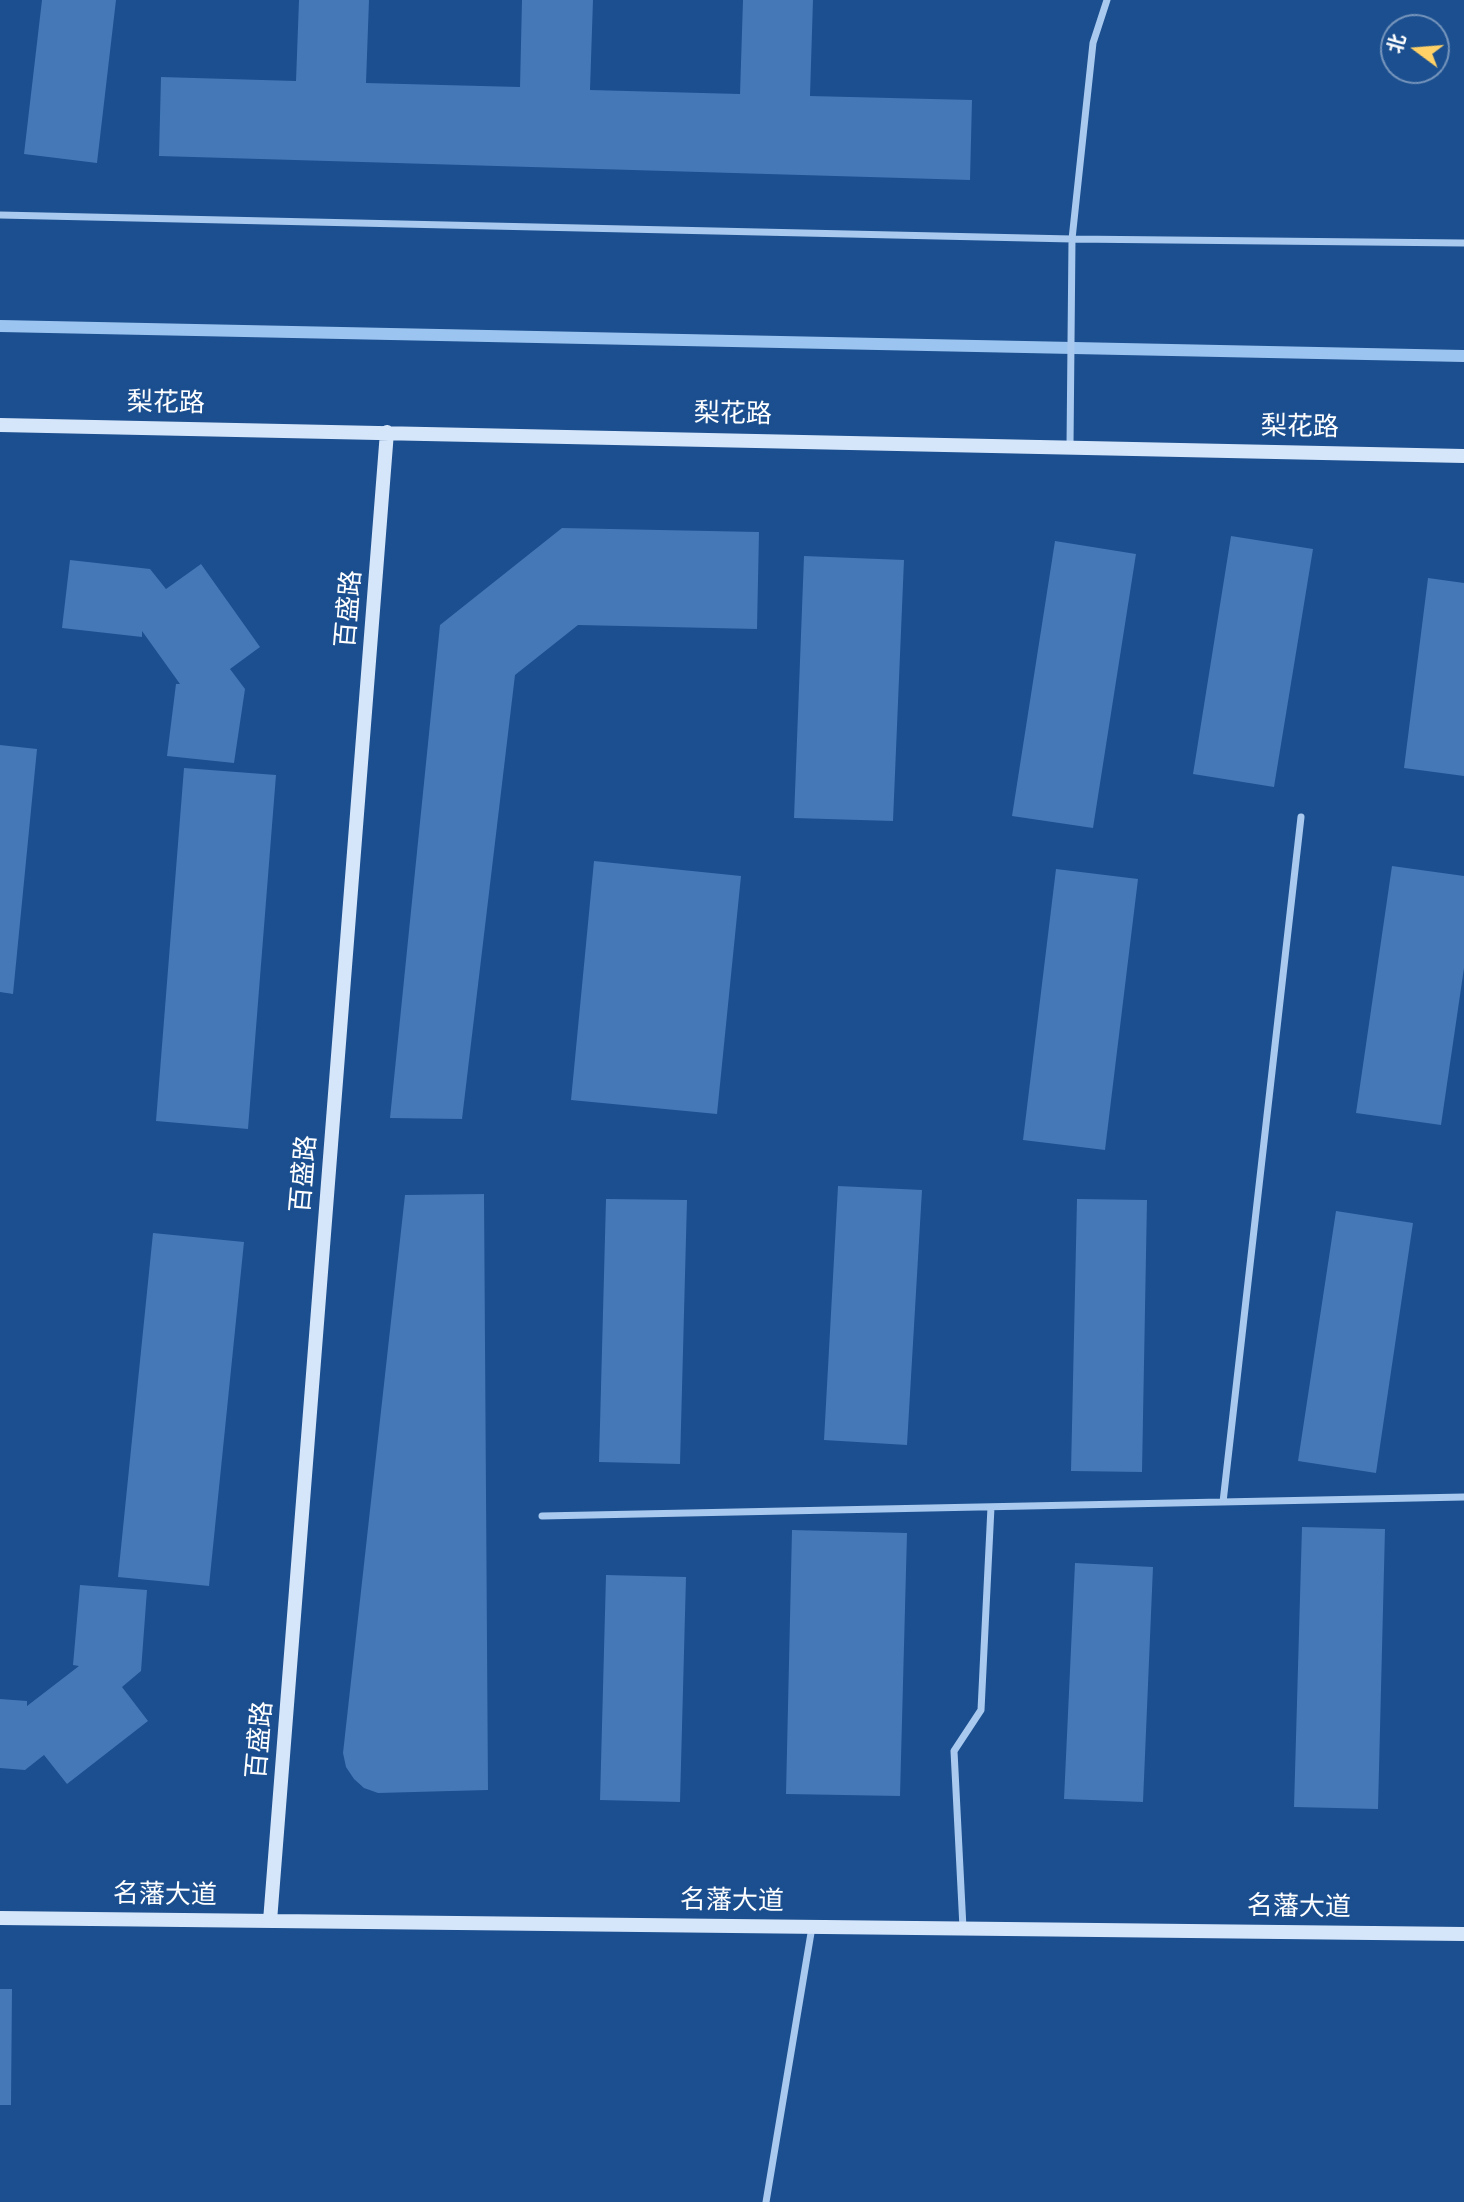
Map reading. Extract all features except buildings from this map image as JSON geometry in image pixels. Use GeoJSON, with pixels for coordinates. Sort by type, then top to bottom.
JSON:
{"type":"FeatureCollection","features":[{"type":"Feature","properties":{"kind":"main road","name":"梨花路"},"geometry":{"type":"LineString","coordinates":[[0,425],[1464,456]]}},
{"type":"Feature","properties":{"kind":"main road","name":"百盛路"},"geometry":{"type":"LineString","coordinates":[[270,1921],[387,432]]}},
{"type":"Feature","properties":{"kind":"main road","name":"名藩大道"},"geometry":{"type":"LineString","coordinates":[[0,1918],[1464,1934]]}},
{"type":"Feature","properties":{"kind":"street"},"geometry":{"type":"LineString","coordinates":[[1070,446],[1072,239],[1093,43],[1107,0]]}},
{"type":"Feature","properties":{"kind":"street"},"geometry":{"type":"LineString","coordinates":[[0,215],[1072,239],[1464,243]]}},
{"type":"Feature","properties":{"kind":"street"},"geometry":{"type":"LineString","coordinates":[[1223,1502],[1301,817]]}},
{"type":"Feature","properties":{"kind":"street"},"geometry":{"type":"LineString","coordinates":[[542,1516],[1464,1497]]}},
{"type":"Feature","properties":{"kind":"street"},"geometry":{"type":"LineString","coordinates":[[963,1928],[954,1751],[981,1710],[990,1507]]}},
{"type":"Feature","properties":{"kind":"street"},"geometry":{"type":"LineString","coordinates":[[766,2202],[812,1927]]}},
{"type":"Feature","properties":{"kind":"waterway"},"geometry":{"type":"LineString","coordinates":[[0,326],[1464,356]]}}]}
